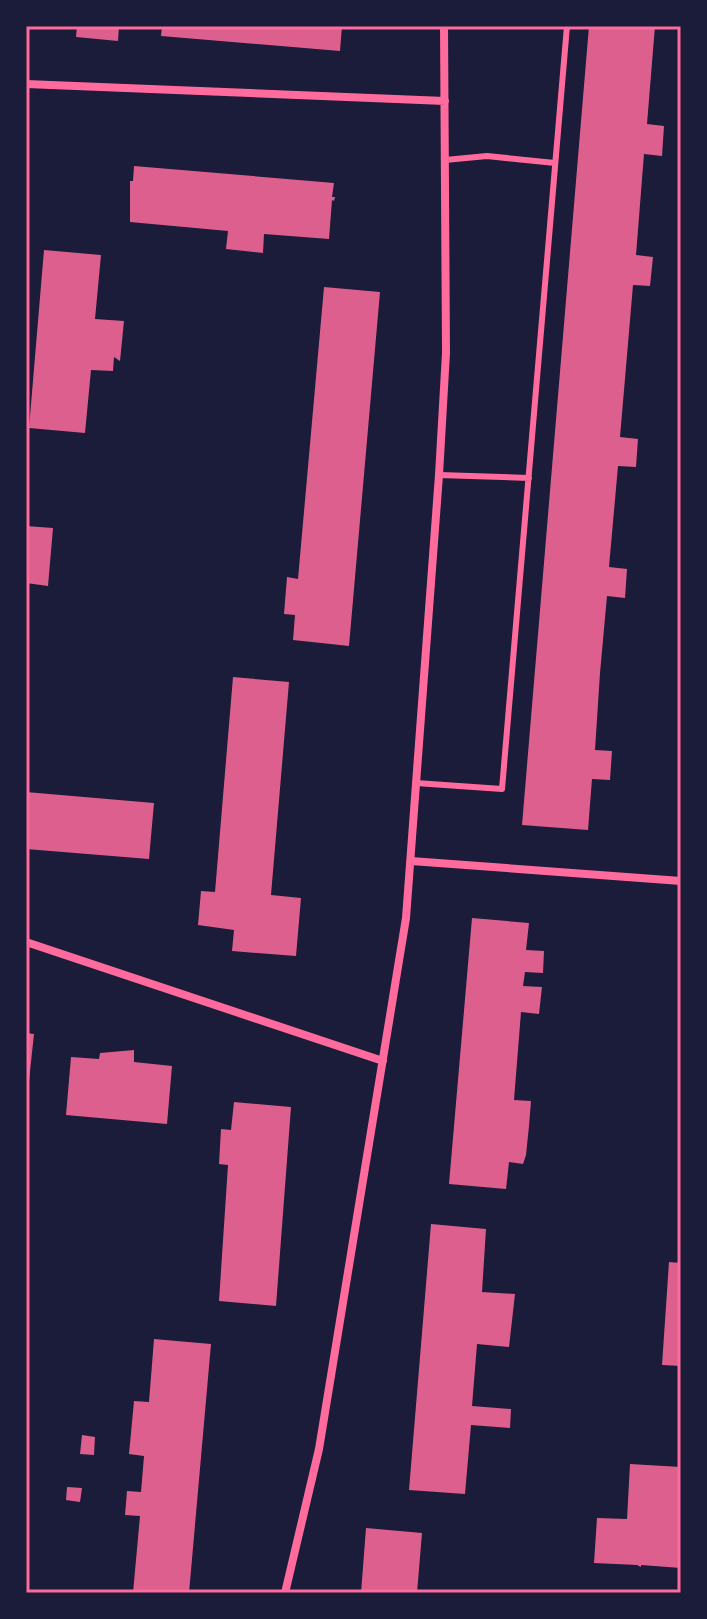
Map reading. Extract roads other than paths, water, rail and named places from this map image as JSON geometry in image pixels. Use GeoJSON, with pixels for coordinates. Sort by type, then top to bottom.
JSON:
{"type":"FeatureCollection","features":[{"type":"Feature","properties":{"kind":"street"},"geometry":{"type":"LineString","coordinates":[[285,1593],[319,1449],[406,918],[446,353],[444,26]]}},
{"type":"Feature","properties":{"kind":"street"},"geometry":{"type":"LineString","coordinates":[[26,84],[445,101]]}},
{"type":"Feature","properties":{"kind":"street"},"geometry":{"type":"LineString","coordinates":[[411,861],[681,881]]}},
{"type":"Feature","properties":{"kind":"street"},"geometry":{"type":"LineString","coordinates":[[26,942],[383,1061]]}},
{"type":"Feature","properties":{"kind":"lane"},"geometry":{"type":"LineString","coordinates":[[416,783],[502,789],[567,26]]}},
{"type":"Feature","properties":{"kind":"lane"},"geometry":{"type":"LineString","coordinates":[[445,160],[487,156],[555,163]]}},
{"type":"Feature","properties":{"kind":"lane"},"geometry":{"type":"LineString","coordinates":[[439,475],[529,478]]}}]}
